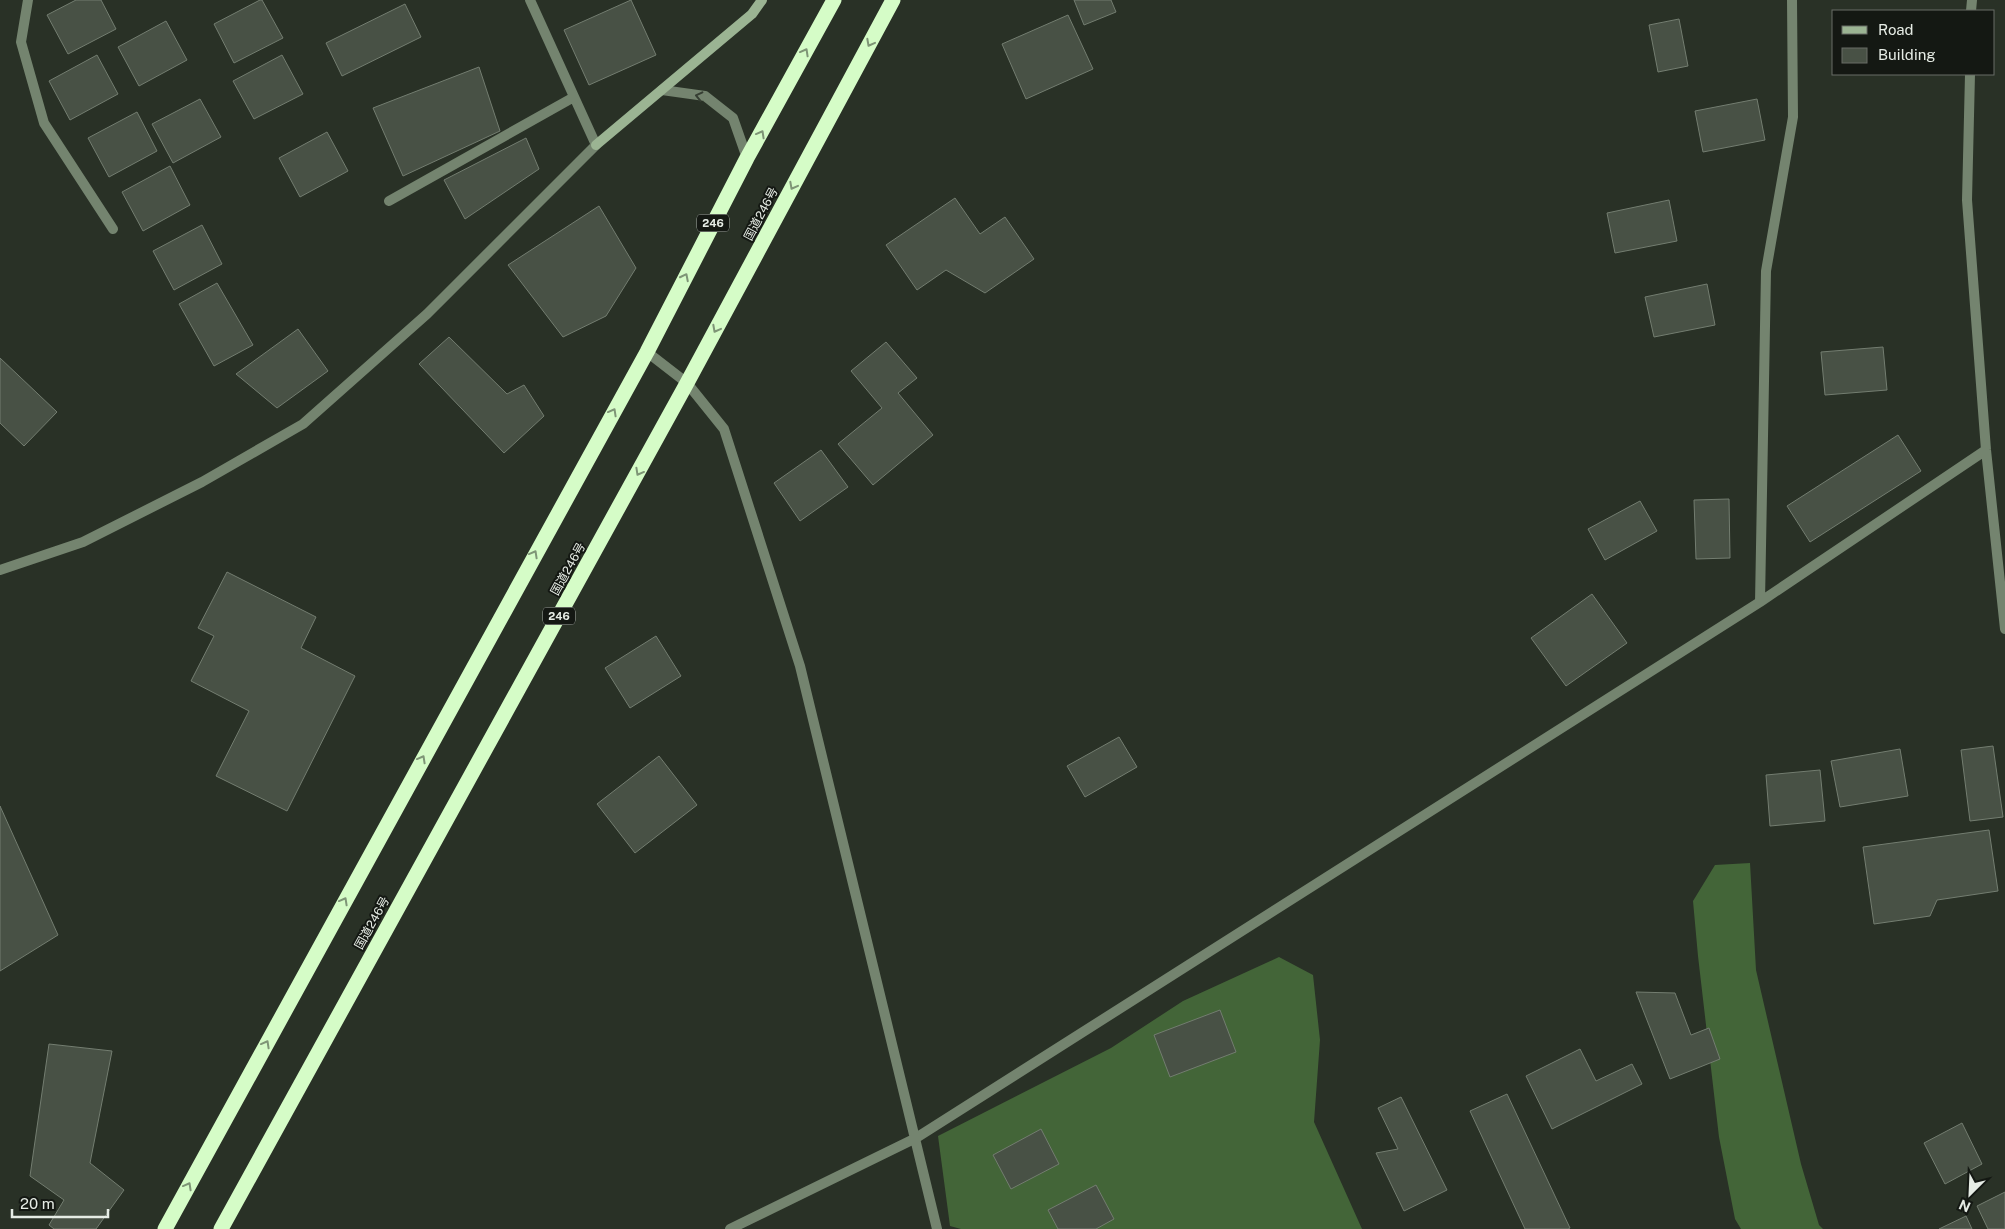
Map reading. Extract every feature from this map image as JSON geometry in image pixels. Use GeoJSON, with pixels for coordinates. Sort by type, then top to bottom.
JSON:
{"type":"FeatureCollection","features":[{"type":"Feature","properties":{"kind":"highway","name":"246"},"geometry":{"type":"LineString","coordinates":[[165,1229],[647,352],[747,158],[834,0]]}},
{"type":"Feature","properties":{"kind":"highway","name":"国道246号"},"geometry":{"type":"LineString","coordinates":[[221,1229],[688,383],[893,0]]}},
{"type":"Feature","properties":{"kind":"street"},"geometry":{"type":"LineString","coordinates":[[28,0],[21,42],[44,123],[113,229]]}},
{"type":"Feature","properties":{"kind":"street"},"geometry":{"type":"LineString","coordinates":[[530,0],[596,145]]}},
{"type":"Feature","properties":{"kind":"street"},"geometry":{"type":"LineString","coordinates":[[0,570],[84,542],[202,482],[303,424],[427,314],[596,145],[752,14],[762,0]]}},
{"type":"Feature","properties":{"kind":"street"},"geometry":{"type":"LineString","coordinates":[[1760,602],[1766,271],[1793,117],[1792,0]]}},
{"type":"Feature","properties":{"kind":"street"},"geometry":{"type":"LineString","coordinates":[[1970,75],[1967,200],[1986,450],[2005,629]]}},
{"type":"Feature","properties":{"kind":"street"},"geometry":{"type":"LineString","coordinates":[[662,90],[705,96],[733,118],[747,158]]}},
{"type":"Feature","properties":{"kind":"street"},"geometry":{"type":"LineString","coordinates":[[388,201],[574,97]]}},
{"type":"Feature","properties":{"kind":"street"},"geometry":{"type":"LineString","coordinates":[[647,352],[688,383],[724,429],[800,666],[937,1229]]}},
{"type":"Feature","properties":{"kind":"street"},"geometry":{"type":"LineString","coordinates":[[730,1229],[916,1138],[1760,602],[1986,450]]}},
{"type":"Feature","properties":{"kind":"green space"},"geometry":{"type":"Polygon","coordinates":[[[1750,863],[1756,970],[1801,1164],[1819,1225],[1823,1229],[1741,1229],[1735,1219],[1719,1137],[1693,901],[1715,865],[1750,863]]]}},
{"type":"Feature","properties":{"kind":"green space"},"geometry":{"type":"Polygon","coordinates":[[[1279,957],[1313,975],[1320,1040],[1314,1122],[1362,1229],[961,1229],[950,1226],[938,1136],[1111,1048],[1183,1001],[1279,957]]]}},
{"type":"Feature","properties":{"kind":"building"},"geometry":{"type":"Polygon","coordinates":[[[76,0],[101,0],[116,29],[68,54],[47,15],[76,0]]]}},
{"type":"Feature","properties":{"kind":"building"},"geometry":{"type":"Polygon","coordinates":[[[262,0],[283,38],[234,63],[214,24],[262,0]]]}},
{"type":"Feature","properties":{"kind":"building"},"geometry":{"type":"Polygon","coordinates":[[[631,0],[656,55],[589,85],[564,30],[631,0]]]}},
{"type":"Feature","properties":{"kind":"building"},"geometry":{"type":"Polygon","coordinates":[[[1074,0],[1111,0],[1116,12],[1084,25],[1074,0]]]}},
{"type":"Feature","properties":{"kind":"building"},"geometry":{"type":"Polygon","coordinates":[[[405,4],[421,37],[342,76],[326,43],[405,4]]]}},
{"type":"Feature","properties":{"kind":"building"},"geometry":{"type":"Polygon","coordinates":[[[1068,15],[1093,69],[1026,99],[1002,44],[1068,15]]]}},
{"type":"Feature","properties":{"kind":"building"},"geometry":{"type":"Polygon","coordinates":[[[1679,19],[1688,66],[1658,72],[1649,25],[1679,19]]]}},
{"type":"Feature","properties":{"kind":"building"},"geometry":{"type":"Polygon","coordinates":[[[166,21],[187,60],[139,86],[118,47],[166,21]]]}},
{"type":"Feature","properties":{"kind":"building"},"geometry":{"type":"Polygon","coordinates":[[[97,55],[118,94],[70,120],[49,81],[97,55]]]}},
{"type":"Feature","properties":{"kind":"building"},"geometry":{"type":"Polygon","coordinates":[[[282,55],[303,94],[254,119],[233,81],[282,55]]]}},
{"type":"Feature","properties":{"kind":"building"},"geometry":{"type":"Polygon","coordinates":[[[479,67],[500,131],[403,176],[373,108],[479,67]]]}},
{"type":"Feature","properties":{"kind":"building"},"geometry":{"type":"Polygon","coordinates":[[[200,99],[221,137],[173,163],[152,124],[200,99]]]}},
{"type":"Feature","properties":{"kind":"building"},"geometry":{"type":"Polygon","coordinates":[[[1757,99],[1765,140],[1703,152],[1695,111],[1757,99]]]}},
{"type":"Feature","properties":{"kind":"building"},"geometry":{"type":"Polygon","coordinates":[[[137,112],[157,151],[109,177],[88,138],[137,112]]]}},
{"type":"Feature","properties":{"kind":"building"},"geometry":{"type":"Polygon","coordinates":[[[327,132],[348,171],[300,197],[279,158],[327,132]]]}},
{"type":"Feature","properties":{"kind":"building"},"geometry":{"type":"Polygon","coordinates":[[[526,138],[539,169],[465,219],[444,180],[526,138]]]}},
{"type":"Feature","properties":{"kind":"building"},"geometry":{"type":"Polygon","coordinates":[[[170,166],[190,205],[143,231],[122,192],[170,166]]]}},
{"type":"Feature","properties":{"kind":"building"},"geometry":{"type":"Polygon","coordinates":[[[955,198],[980,234],[1005,217],[1034,259],[985,293],[946,270],[917,290],[886,245],[955,198]]]}},
{"type":"Feature","properties":{"kind":"building"},"geometry":{"type":"Polygon","coordinates":[[[1669,200],[1677,241],[1615,253],[1607,213],[1669,200]]]}},
{"type":"Feature","properties":{"kind":"building"},"geometry":{"type":"Polygon","coordinates":[[[599,206],[636,268],[606,316],[563,337],[508,265],[599,206]]]}},
{"type":"Feature","properties":{"kind":"building"},"geometry":{"type":"Polygon","coordinates":[[[202,225],[222,264],[174,290],[153,251],[202,225]]]}},
{"type":"Feature","properties":{"kind":"building"},"geometry":{"type":"Polygon","coordinates":[[[217,283],[253,345],[214,366],[179,304],[217,283]]]}},
{"type":"Feature","properties":{"kind":"building"},"geometry":{"type":"Polygon","coordinates":[[[1707,284],[1715,325],[1654,337],[1645,297],[1707,284]]]}},
{"type":"Feature","properties":{"kind":"building"},"geometry":{"type":"Polygon","coordinates":[[[298,329],[328,371],[277,408],[236,374],[298,329]]]}},
{"type":"Feature","properties":{"kind":"building"},"geometry":{"type":"Polygon","coordinates":[[[449,337],[507,394],[524,385],[544,416],[504,453],[419,364],[449,337]]]}},
{"type":"Feature","properties":{"kind":"building"},"geometry":{"type":"Polygon","coordinates":[[[886,342],[917,378],[898,393],[933,435],[873,485],[838,444],[882,408],[851,371],[886,342]]]}},
{"type":"Feature","properties":{"kind":"building"},"geometry":{"type":"Polygon","coordinates":[[[1883,347],[1887,390],[1825,395],[1821,352],[1883,347]]]}},
{"type":"Feature","properties":{"kind":"building"},"geometry":{"type":"Polygon","coordinates":[[[0,358],[57,412],[24,446],[0,423],[0,358]]]}},
{"type":"Feature","properties":{"kind":"building"},"geometry":{"type":"Polygon","coordinates":[[[1898,435],[1921,471],[1810,542],[1787,506],[1898,435]]]}},
{"type":"Feature","properties":{"kind":"building"},"geometry":{"type":"Polygon","coordinates":[[[821,450],[848,487],[800,521],[774,483],[821,450]]]}},
{"type":"Feature","properties":{"kind":"building"},"geometry":{"type":"Polygon","coordinates":[[[1729,499],[1730,558],[1696,559],[1694,500],[1729,499]]]}},
{"type":"Feature","properties":{"kind":"building"},"geometry":{"type":"Polygon","coordinates":[[[1640,501],[1657,531],[1605,560],[1588,529],[1640,501]]]}},
{"type":"Feature","properties":{"kind":"building"},"geometry":{"type":"Polygon","coordinates":[[[227,572],[316,617],[301,648],[355,676],[287,811],[216,776],[249,711],[191,681],[214,636],[198,628],[227,572]]]}},
{"type":"Feature","properties":{"kind":"building"},"geometry":{"type":"Polygon","coordinates":[[[1592,594],[1627,643],[1566,686],[1531,638],[1592,594]]]}},
{"type":"Feature","properties":{"kind":"building"},"geometry":{"type":"Polygon","coordinates":[[[656,636],[681,676],[630,708],[605,668],[656,636]]]}},
{"type":"Feature","properties":{"kind":"building"},"geometry":{"type":"Polygon","coordinates":[[[1119,737],[1137,767],[1085,797],[1067,766],[1119,737]]]}},
{"type":"Feature","properties":{"kind":"building"},"geometry":{"type":"Polygon","coordinates":[[[1993,746],[2003,817],[1970,821],[1961,750],[1993,746]]]}},
{"type":"Feature","properties":{"kind":"building"},"geometry":{"type":"Polygon","coordinates":[[[1900,749],[1908,796],[1840,807],[1831,761],[1900,749]]]}},
{"type":"Feature","properties":{"kind":"building"},"geometry":{"type":"Polygon","coordinates":[[[659,756],[697,805],[635,853],[597,804],[659,756]]]}},
{"type":"Feature","properties":{"kind":"building"},"geometry":{"type":"Polygon","coordinates":[[[1820,770],[1825,821],[1770,826],[1766,775],[1820,770]]]}},
{"type":"Feature","properties":{"kind":"building"},"geometry":{"type":"Polygon","coordinates":[[[0,806],[58,935],[0,971],[0,806]]]}},
{"type":"Feature","properties":{"kind":"building"},"geometry":{"type":"Polygon","coordinates":[[[1989,830],[1998,891],[1937,900],[1930,916],[1874,924],[1863,847],[1989,830]]]}},
{"type":"Feature","properties":{"kind":"building"},"geometry":{"type":"Polygon","coordinates":[[[1636,992],[1675,993],[1691,1035],[1709,1028],[1720,1059],[1670,1079],[1636,992]]]}},
{"type":"Feature","properties":{"kind":"building"},"geometry":{"type":"Polygon","coordinates":[[[1220,1010],[1236,1052],[1170,1077],[1154,1035],[1220,1010]]]}},
{"type":"Feature","properties":{"kind":"building"},"geometry":{"type":"Polygon","coordinates":[[[49,1044],[112,1051],[90,1163],[124,1190],[96,1229],[54,1229],[49,1225],[64,1200],[30,1176],[49,1044]]]}},
{"type":"Feature","properties":{"kind":"building"},"geometry":{"type":"Polygon","coordinates":[[[1580,1049],[1596,1081],[1632,1064],[1642,1084],[1552,1129],[1526,1076],[1580,1049]]]}},
{"type":"Feature","properties":{"kind":"building"},"geometry":{"type":"Polygon","coordinates":[[[1507,1094],[1570,1228],[1568,1229],[1525,1229],[1470,1111],[1507,1094]]]}},
{"type":"Feature","properties":{"kind":"building"},"geometry":{"type":"Polygon","coordinates":[[[1401,1097],[1447,1190],[1404,1211],[1376,1153],[1398,1149],[1378,1108],[1401,1097]]]}},
{"type":"Feature","properties":{"kind":"building"},"geometry":{"type":"Polygon","coordinates":[[[1962,1123],[1982,1164],[1945,1184],[1924,1143],[1962,1123]]]}},
{"type":"Feature","properties":{"kind":"building"},"geometry":{"type":"Polygon","coordinates":[[[1041,1129],[1059,1164],[1011,1189],[993,1155],[1041,1129]]]}},
{"type":"Feature","properties":{"kind":"building"},"geometry":{"type":"Polygon","coordinates":[[[1096,1185],[1114,1219],[1096,1229],[1058,1229],[1048,1210],[1096,1185]]]}},
{"type":"Feature","properties":{"kind":"building"},"geometry":{"type":"Polygon","coordinates":[[[2005,1192],[2005,1229],[1988,1229],[1977,1206],[2005,1192]]]}},
{"type":"Feature","properties":{"kind":"building"},"geometry":{"type":"Polygon","coordinates":[[[1966,1216],[1972,1229],[1939,1229],[1966,1216]]]}}]}
